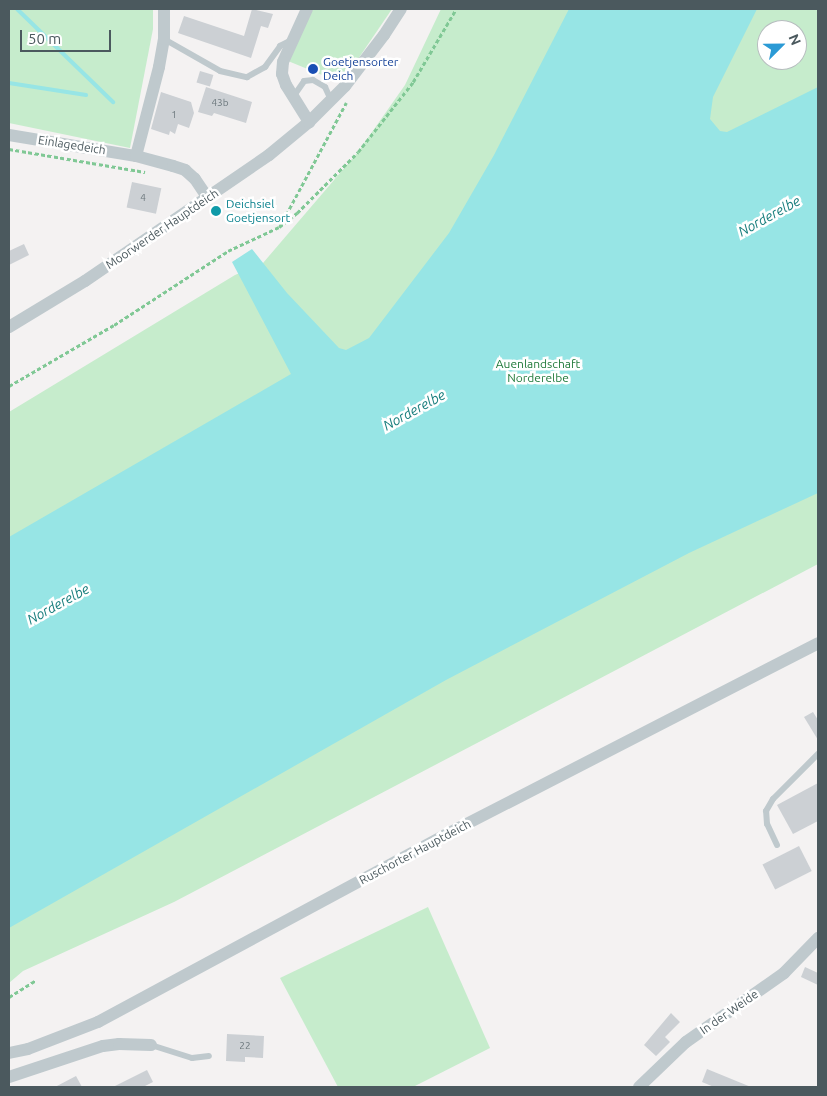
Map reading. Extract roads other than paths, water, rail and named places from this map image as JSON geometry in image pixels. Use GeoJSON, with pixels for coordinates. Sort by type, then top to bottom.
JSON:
{"type":"FeatureCollection","features":[{"type":"Feature","properties":{"kind":"street"},"geometry":{"type":"LineString","coordinates":[[136,156],[155,85],[164,39],[164,9]]}},
{"type":"Feature","properties":{"kind":"street"},"geometry":{"type":"LineString","coordinates":[[307,9],[283,62],[282,74],[293,97],[309,122]]}},
{"type":"Feature","properties":{"kind":"street","name":"Moorwerder Hauptdeich"},"geometry":{"type":"LineString","coordinates":[[9,326],[85,281],[269,155],[309,122],[345,86],[384,35],[401,9]]}},
{"type":"Feature","properties":{"kind":"street","name":"Einlagedeich"},"geometry":{"type":"LineString","coordinates":[[9,135],[136,156],[185,170],[195,179],[208,198]]}},
{"type":"Feature","properties":{"kind":"street","name":"Ruschorter Hauptdeich"},"geometry":{"type":"LineString","coordinates":[[9,1053],[28,1050],[98,1022],[447,834],[818,643]]}},
{"type":"Feature","properties":{"kind":"street","name":"In der Weide"},"geometry":{"type":"LineString","coordinates":[[639,1087],[686,1042],[784,973],[818,938]]}},
{"type":"Feature","properties":{"kind":"street"},"geometry":{"type":"LineString","coordinates":[[9,1077],[103,1046],[119,1044],[151,1045]]}},
{"type":"Feature","properties":{"kind":"lane"},"geometry":{"type":"LineString","coordinates":[[164,39],[220,71],[247,77],[265,68],[280,46],[294,39]]}},
{"type":"Feature","properties":{"kind":"lane"},"geometry":{"type":"LineString","coordinates":[[293,97],[304,81],[312,80],[320,82],[325,87],[331,101]]}},
{"type":"Feature","properties":{"kind":"lane"},"geometry":{"type":"LineString","coordinates":[[777,845],[767,824],[766,811],[773,798],[818,754]]}},
{"type":"Feature","properties":{"kind":"lane"},"geometry":{"type":"LineString","coordinates":[[151,1045],[192,1058],[209,1056]]}},
{"type":"Feature","properties":{"kind":"water","name":"Auenlandschaft Norderelbe"},"geometry":{"type":"Polygon","coordinates":[[[569,9],[757,9],[713,97],[710,119],[720,131],[727,132],[818,87],[818,493],[689,553],[446,680],[9,928],[9,537],[291,374],[232,262],[252,249],[287,293],[339,348],[346,350],[369,338],[449,233],[494,155],[569,9]]]}},
{"type":"Feature","properties":{"kind":"waterway"},"geometry":{"type":"LineString","coordinates":[[17,9],[113,102]]}},
{"type":"Feature","properties":{"kind":"waterway"},"geometry":{"type":"LineString","coordinates":[[9,83],[86,95]]}},
{"type":"Feature","properties":{"kind":"place","name":"Goetjensorter Deich"},"geometry":{"type":"Point","coordinates":[313,69]}},
{"type":"Feature","properties":{"kind":"place","name":"Deichsiel Goetjensort"},"geometry":{"type":"Point","coordinates":[216,211]}},
{"type":"Feature","properties":{"kind":"water label","name":"Norderelbe"},"geometry":{"type":"Point","coordinates":[769,216]}},
{"type":"Feature","properties":{"kind":"water label","name":"Norderelbe"},"geometry":{"type":"Point","coordinates":[414,410]}},
{"type":"Feature","properties":{"kind":"water label","name":"Norderelbe"},"geometry":{"type":"Point","coordinates":[58,604]}}]}
